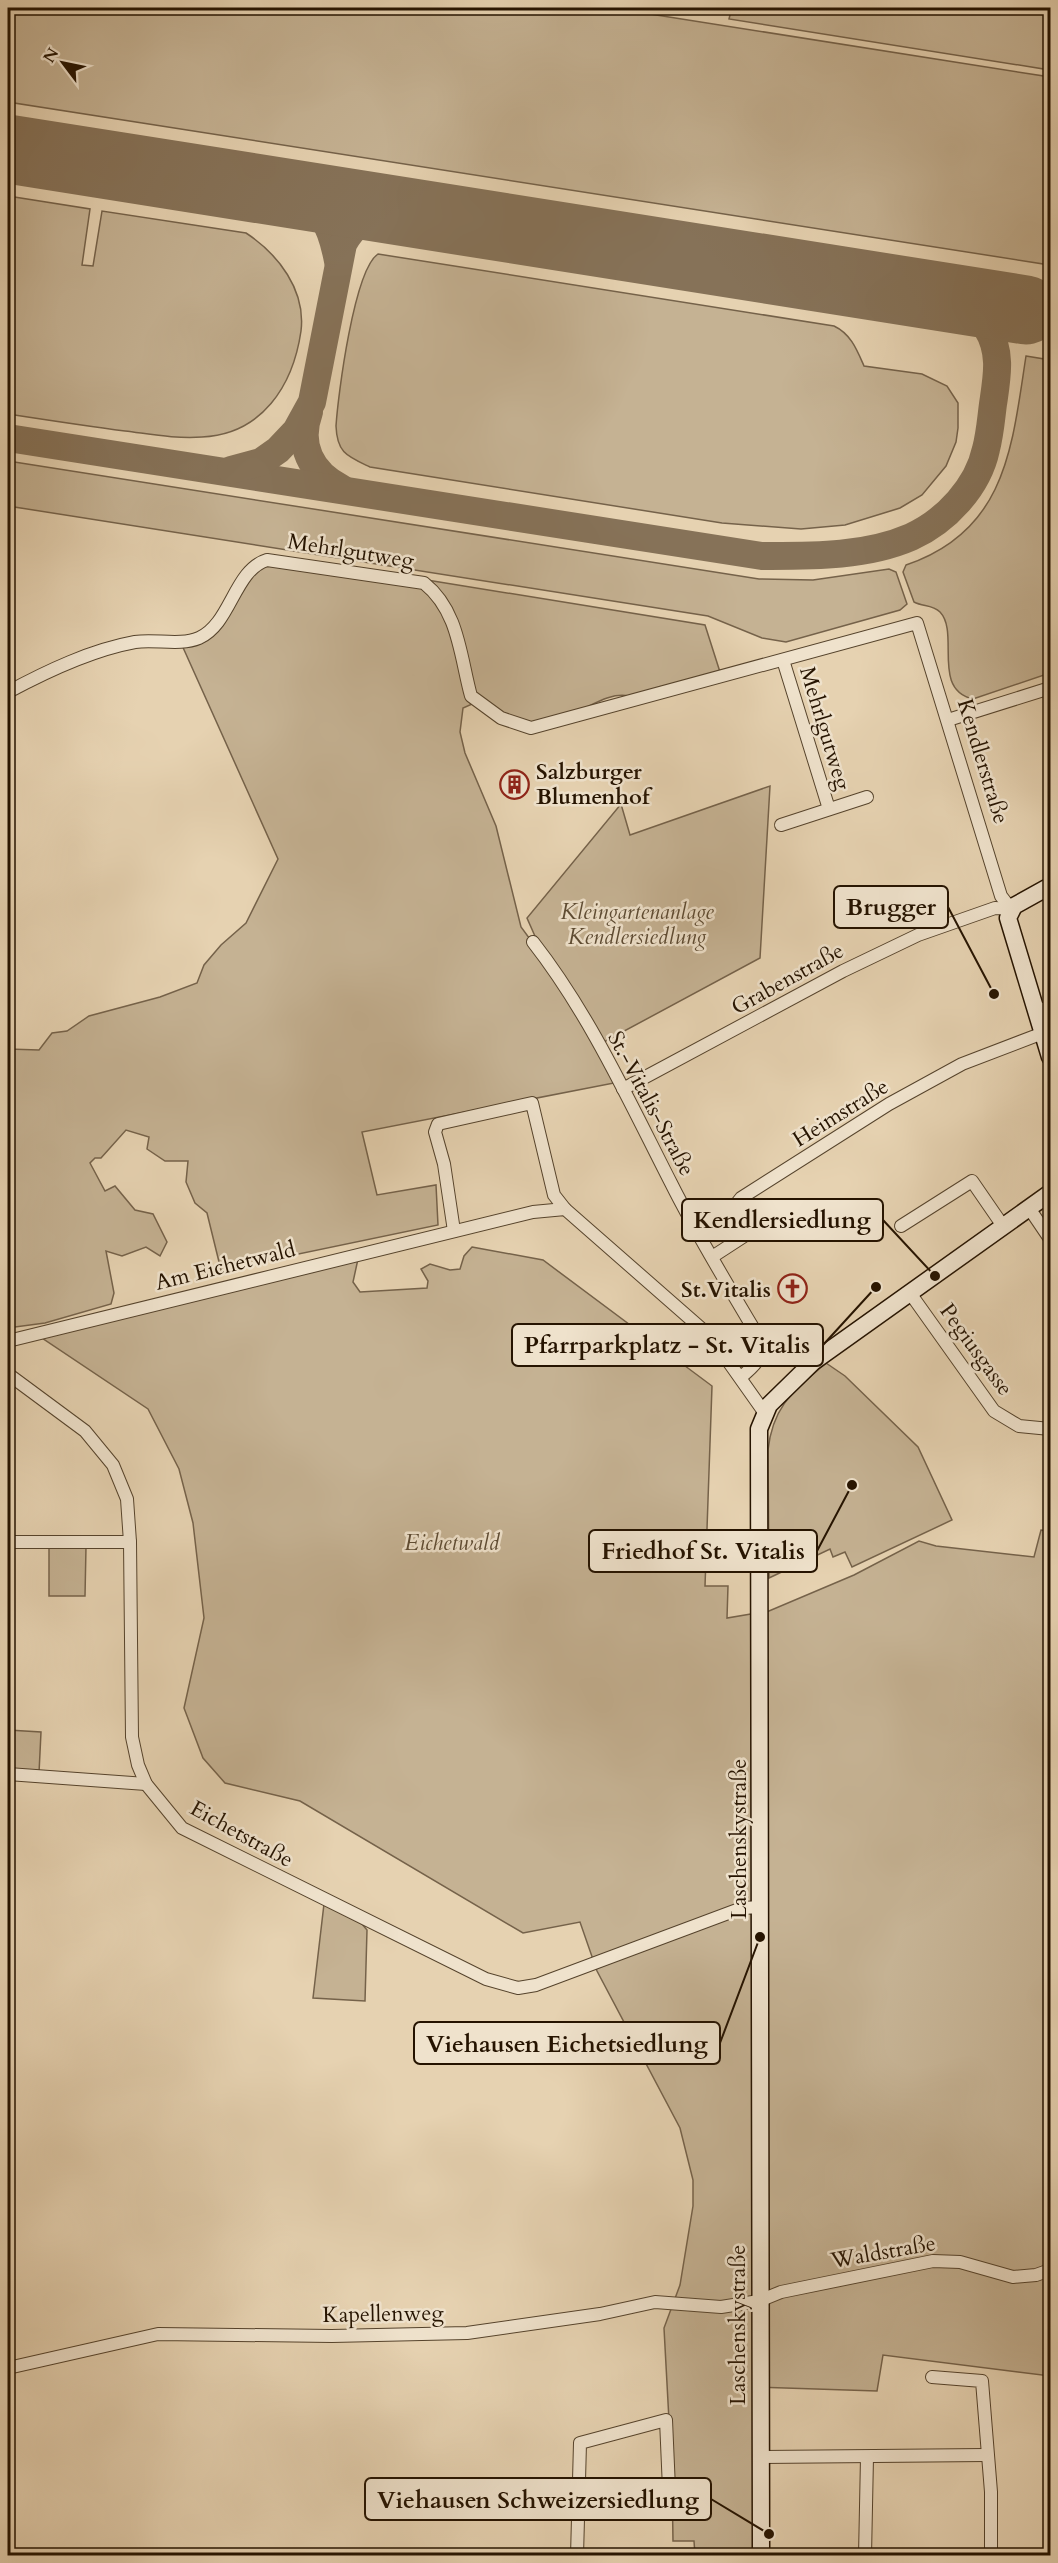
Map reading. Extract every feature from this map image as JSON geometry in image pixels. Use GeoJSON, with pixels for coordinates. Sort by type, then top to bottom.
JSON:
{"type":"FeatureCollection","features":[{"type":"Feature","properties":{"kind":"street"},"geometry":{"type":"LineString","coordinates":[[700,8],[709,8]]}},
{"type":"Feature","properties":{"kind":"street","name":"Mehrlgutweg"},"geometry":{"type":"LineString","coordinates":[[8,692],[39,676],[113,648],[136,642],[199,638],[214,626],[250,572],[267,560],[424,583],[437,595],[456,629],[471,696],[501,718],[522,727],[540,726],[916,623]]}},
{"type":"Feature","properties":{"kind":"street","name":"Kendlerstraße"},"geometry":{"type":"LineString","coordinates":[[916,623],[1002,896],[1011,909],[1009,922],[1044,1009],[1043,1033],[1050,1057]]}},
{"type":"Feature","properties":{"kind":"street","name":"Mehrlgutweg"},"geometry":{"type":"LineString","coordinates":[[783,660],[829,808]]}},
{"type":"Feature","properties":{"kind":"street"},"geometry":{"type":"LineString","coordinates":[[948,720],[1050,688]]}},
{"type":"Feature","properties":{"kind":"street","name":"Mehrlgutweg"},"geometry":{"type":"LineString","coordinates":[[781,825],[867,797]]}},
{"type":"Feature","properties":{"kind":"street"},"geometry":{"type":"LineString","coordinates":[[1011,909],[1050,886]]}},
{"type":"Feature","properties":{"kind":"street","name":"Grabenstraße"},"geometry":{"type":"LineString","coordinates":[[623,1089],[843,971],[918,935],[995,908],[1011,909]]}},
{"type":"Feature","properties":{"kind":"street","name":"St.-Vitalis-Straße"},"geometry":{"type":"LineString","coordinates":[[533,942],[561,977],[712,1257],[762,1344],[759,1359],[741,1377]]}},
{"type":"Feature","properties":{"kind":"street","name":"Heimstraße"},"geometry":{"type":"LineString","coordinates":[[712,1257],[752,1231],[738,1207],[737,1203],[741,1198],[889,1104],[962,1064],[1043,1033]]}},
{"type":"Feature","properties":{"kind":"street"},"geometry":{"type":"LineString","coordinates":[[454,1231],[444,1164],[435,1132],[438,1124],[532,1103],[554,1195],[566,1209],[711,1338],[764,1412],[813,1362],[1050,1193]]}},
{"type":"Feature","properties":{"kind":"street"},"geometry":{"type":"LineString","coordinates":[[901,1226],[972,1181],[1003,1226]]}},
{"type":"Feature","properties":{"kind":"street"},"geometry":{"type":"LineString","coordinates":[[1029,1208],[1050,1239]]}},
{"type":"Feature","properties":{"kind":"street","name":"Am Eichetwald"},"geometry":{"type":"LineString","coordinates":[[8,1341],[533,1212],[566,1209]]}},
{"type":"Feature","properties":{"kind":"street","name":"Pegiusgasse"},"geometry":{"type":"LineString","coordinates":[[910,1293],[994,1411],[1019,1426],[1050,1430]]}},
{"type":"Feature","properties":{"kind":"street","name":"Eichetstraße"},"geometry":{"type":"LineString","coordinates":[[8,1374],[85,1431],[112,1465],[127,1499],[130,1542],[132,1737],[138,1765],[146,1784],[182,1828],[486,1979],[518,1988],[536,1985],[742,1908],[761,1907]]}},
{"type":"Feature","properties":{"kind":"street","name":"Laschenskystraße"},"geometry":{"type":"LineString","coordinates":[[761,2556],[759,1429],[764,1412]]}},
{"type":"Feature","properties":{"kind":"street"},"geometry":{"type":"LineString","coordinates":[[8,1542],[130,1542]]}},
{"type":"Feature","properties":{"kind":"street"},"geometry":{"type":"LineString","coordinates":[[8,1774],[146,1784]]}},
{"type":"Feature","properties":{"kind":"street","name":"Waldstraße"},"geometry":{"type":"LineString","coordinates":[[759,2301],[781,2292],[933,2261],[960,2262],[1013,2277],[1035,2275],[1050,2270]]}},
{"type":"Feature","properties":{"kind":"street","name":"Kapellenweg"},"geometry":{"type":"LineString","coordinates":[[8,2368],[158,2334],[332,2336],[467,2333],[600,2314],[655,2302],[721,2307],[759,2301]]}},
{"type":"Feature","properties":{"kind":"street"},"geometry":{"type":"LineString","coordinates":[[932,2377],[982,2381],[986,2455],[991,2492],[991,2556]]}},
{"type":"Feature","properties":{"kind":"street"},"geometry":{"type":"LineString","coordinates":[[577,2556],[580,2443],[666,2420],[669,2489]]}},
{"type":"Feature","properties":{"kind":"street"},"geometry":{"type":"LineString","coordinates":[[761,2457],[986,2455]]}},
{"type":"Feature","properties":{"kind":"street"},"geometry":{"type":"LineString","coordinates":[[865,2556],[867,2457]]}},
{"type":"Feature","properties":{"kind":"green space"},"geometry":{"type":"Polygon","coordinates":[[[8,8],[612,8],[1050,77],[1050,265],[8,102],[8,8]]]}},
{"type":"Feature","properties":{"kind":"green space"},"geometry":{"type":"Polygon","coordinates":[[[738,8],[1050,8],[1050,70],[729,19],[731,11],[738,8]]]}},
{"type":"Feature","properties":{"kind":"green space"},"geometry":{"type":"Polygon","coordinates":[[[8,196],[90,209],[82,265],[93,266],[102,211],[246,233],[258,242],[279,262],[287,275],[299,301],[301,316],[301,331],[291,370],[271,404],[258,417],[242,427],[223,434],[202,437],[153,435],[8,414],[8,196]]]}},
{"type":"Feature","properties":{"kind":"green space"},"geometry":{"type":"Polygon","coordinates":[[[378,254],[834,326],[849,338],[864,366],[922,374],[947,386],[958,403],[956,442],[946,466],[922,495],[900,508],[845,525],[801,529],[722,523],[370,467],[355,460],[341,448],[336,426],[344,362],[355,307],[369,265],[378,254]]]}},
{"type":"Feature","properties":{"kind":"green space"},"geometry":{"type":"Polygon","coordinates":[[[1026,356],[1050,360],[1050,673],[973,699],[960,693],[949,673],[948,633],[945,621],[937,609],[914,602],[903,572],[906,565],[940,550],[965,531],[985,508],[999,482],[1009,453],[1026,356]]]}},
{"type":"Feature","properties":{"kind":"green space"},"geometry":{"type":"Polygon","coordinates":[[[8,461],[759,579],[813,580],[889,569],[896,572],[907,604],[900,610],[786,642],[762,638],[708,616],[8,506],[8,461]]]}},
{"type":"Feature","properties":{"kind":"green space"},"geometry":{"type":"Polygon","coordinates":[[[268,562],[427,580],[705,625],[720,672],[629,696],[623,695],[601,700],[574,713],[536,723],[511,717],[481,700],[463,708],[460,732],[465,753],[496,826],[521,927],[557,976],[614,1083],[362,1132],[377,1195],[436,1185],[438,1225],[221,1270],[207,1213],[195,1203],[186,1182],[188,1161],[165,1161],[147,1149],[149,1137],[126,1130],[101,1158],[95,1158],[90,1163],[105,1191],[115,1186],[135,1210],[153,1214],[167,1242],[160,1256],[146,1247],[122,1256],[106,1251],[114,1293],[111,1304],[45,1323],[15,1327],[8,1321],[8,1049],[39,1050],[52,1033],[67,1031],[89,1016],[160,997],[197,983],[204,965],[221,945],[246,923],[278,859],[181,643],[194,643],[247,579],[268,562]]]}},
{"type":"Feature","properties":{"kind":"green space","name":"Kleingartenanlage Kendlersiedlung"},"geometry":{"type":"Polygon","coordinates":[[[770,786],[760,958],[602,1043],[538,943],[527,918],[621,804],[630,835],[770,786]]]}},
{"type":"Feature","properties":{"kind":"green space","name":"Eichetwald"},"geometry":{"type":"Polygon","coordinates":[[[472,1247],[543,1260],[712,1386],[705,1586],[728,1586],[727,1618],[769,1611],[854,1575],[919,1541],[936,1546],[1034,1557],[1041,1530],[1050,1531],[1050,2376],[883,2355],[877,2391],[753,2387],[754,2555],[695,2555],[694,2541],[673,2541],[664,2328],[680,2285],[693,2206],[693,2180],[680,2128],[597,1971],[580,1922],[523,1933],[300,1801],[225,1783],[203,1758],[184,1708],[204,1618],[193,1523],[179,1469],[148,1409],[42,1338],[358,1259],[353,1282],[360,1292],[427,1288],[428,1281],[421,1269],[430,1264],[450,1270],[460,1269],[464,1256],[472,1247]]]}},
{"type":"Feature","properties":{"kind":"green space"},"geometry":{"type":"Polygon","coordinates":[[[826,1363],[845,1376],[918,1447],[952,1520],[852,1567],[845,1552],[833,1557],[830,1549],[769,1578],[768,1450],[771,1434],[780,1410],[787,1400],[826,1363]]]}},
{"type":"Feature","properties":{"kind":"green space"},"geometry":{"type":"Polygon","coordinates":[[[49,1547],[86,1547],[85,1596],[49,1596],[49,1547]]]}},
{"type":"Feature","properties":{"kind":"green space"},"geometry":{"type":"Polygon","coordinates":[[[8,1730],[41,1732],[39,1773],[8,1769],[8,1730]]]}},
{"type":"Feature","properties":{"kind":"green space"},"geometry":{"type":"Polygon","coordinates":[[[324,1904],[362,1924],[367,1930],[365,2001],[313,1998],[324,1904]]]}},
{"type":"Feature","properties":{"kind":"taxiway"},"geometry":{"type":"LineString","coordinates":[[286,192],[308,203],[323,218],[332,236],[338,261]]}},
{"type":"Feature","properties":{"kind":"taxiway"},"geometry":{"type":"LineString","coordinates":[[231,470],[261,462],[278,450],[296,431],[312,402],[343,244],[351,231],[362,222],[388,208]]}},
{"type":"Feature","properties":{"kind":"taxiway"},"geometry":{"type":"LineString","coordinates":[[8,438],[762,556],[857,552],[893,544],[911,537],[936,522],[959,501],[976,477],[982,463],[990,426],[997,374],[997,355],[992,337],[984,323],[972,311],[953,298]]}},
{"type":"Feature","properties":{"kind":"taxiway"},"geometry":{"type":"LineString","coordinates":[[309,412],[305,436],[309,457],[322,474],[341,488]]}},
{"type":"Feature","properties":{"kind":"runway"},"geometry":{"type":"LineString","coordinates":[[8,149],[1026,310]]}},
{"type":"Feature","properties":{"kind":"place","name":"Salzburger Blumenhof"},"geometry":{"type":"Point","coordinates":[515,784]}},
{"type":"Feature","properties":{"kind":"place","name":"Brugger"},"geometry":{"type":"Point","coordinates":[994,994]}},
{"type":"Feature","properties":{"kind":"place","name":"Kendlersiedlung"},"geometry":{"type":"Point","coordinates":[935,1276]}},
{"type":"Feature","properties":{"kind":"place","name":"Pfarrparkplatz - St. Vitalis"},"geometry":{"type":"Point","coordinates":[876,1287]}},
{"type":"Feature","properties":{"kind":"place","name":"St.Vitalis"},"geometry":{"type":"Point","coordinates":[792,1289]}},
{"type":"Feature","properties":{"kind":"place","name":"Friedhof St. Vitalis"},"geometry":{"type":"Point","coordinates":[852,1485]}},
{"type":"Feature","properties":{"kind":"place","name":"Viehausen Eichetsiedlung"},"geometry":{"type":"Point","coordinates":[760,1937]}},
{"type":"Feature","properties":{"kind":"place","name":"Viehausen Schweizersiedlung"},"geometry":{"type":"Point","coordinates":[769,2534]}}]}
